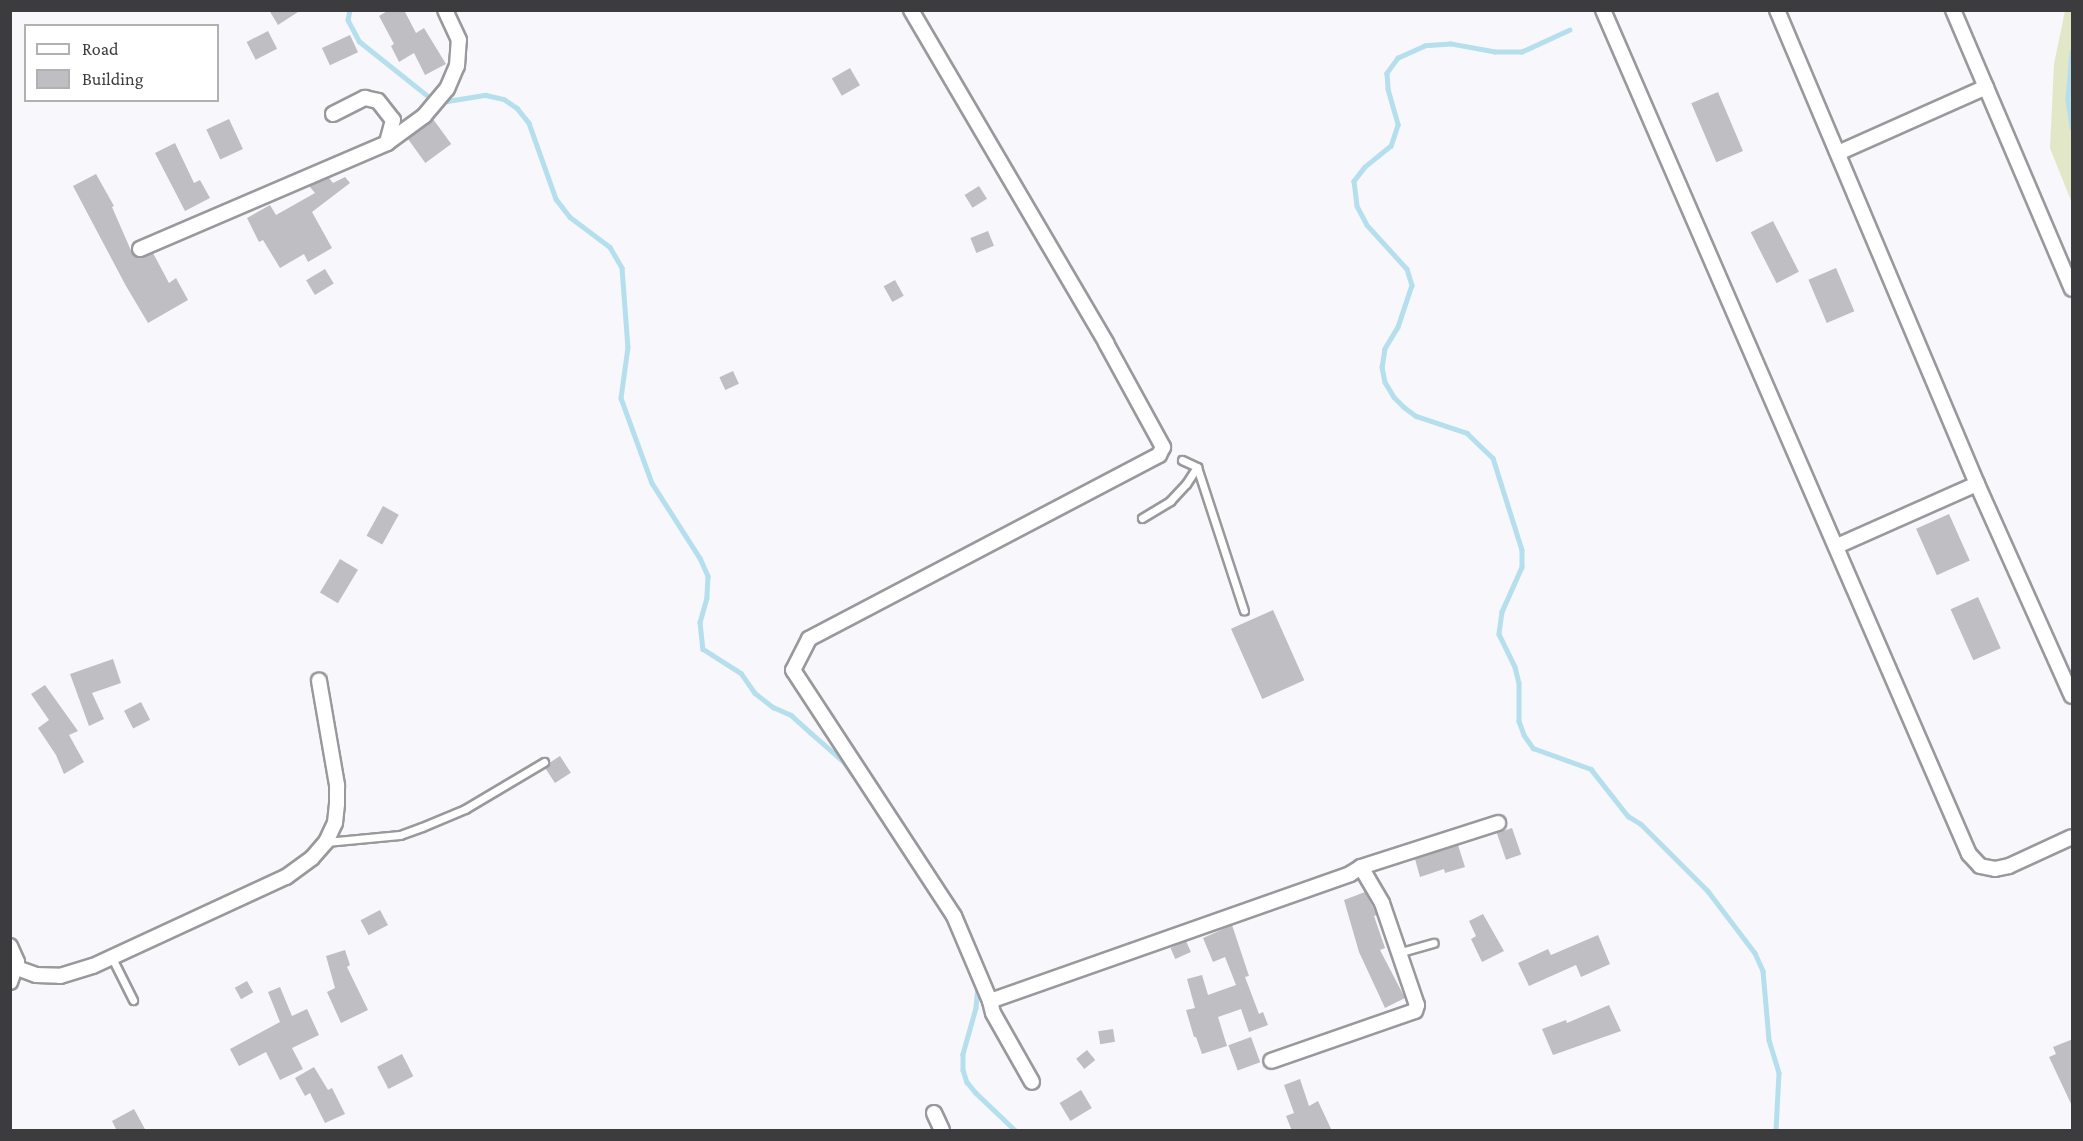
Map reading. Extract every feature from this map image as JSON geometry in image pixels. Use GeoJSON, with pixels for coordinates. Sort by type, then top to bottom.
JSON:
{"type":"FeatureCollection","features":[{"type":"Feature","properties":{"kind":"street"},"geometry":{"type":"LineString","coordinates":[[140,249],[387,143],[424,116],[447,89],[457,66],[459,40],[445,10]]}},
{"type":"Feature","properties":{"kind":"street"},"geometry":{"type":"LineString","coordinates":[[910,10],[1106,342],[1167,451],[809,639],[793,670],[954,915],[993,1013],[1032,1082]]}},
{"type":"Feature","properties":{"kind":"street"},"geometry":{"type":"LineString","coordinates":[[1603,10],[1969,854],[1980,866],[1995,869],[2009,866],[2073,837]]}},
{"type":"Feature","properties":{"kind":"street"},"geometry":{"type":"LineString","coordinates":[[1777,10],[1977,484],[2073,696]]}},
{"type":"Feature","properties":{"kind":"street"},"geometry":{"type":"LineString","coordinates":[[1953,10],[2073,289]]}},
{"type":"Feature","properties":{"kind":"street"},"geometry":{"type":"LineString","coordinates":[[1838,153],[1986,87]]}},
{"type":"Feature","properties":{"kind":"street"},"geometry":{"type":"LineString","coordinates":[[333,114],[365,98],[378,101],[393,120],[387,143]]}},
{"type":"Feature","properties":{"kind":"street"},"geometry":{"type":"LineString","coordinates":[[1837,546],[1977,484]]}},
{"type":"Feature","properties":{"kind":"street"},"geometry":{"type":"LineString","coordinates":[[17,968],[36,975],[60,976],[112,958],[286,878],[312,858],[326,842],[334,823],[337,786],[319,681]]}},
{"type":"Feature","properties":{"kind":"street"},"geometry":{"type":"LineString","coordinates":[[990,1001],[1339,878],[1361,867],[1498,823]]}},
{"type":"Feature","properties":{"kind":"street"},"geometry":{"type":"LineString","coordinates":[[1271,1061],[1415,1011],[1417,1005],[1382,903],[1361,867]]}},
{"type":"Feature","properties":{"kind":"street"},"geometry":{"type":"LineString","coordinates":[[10,946],[17,968],[10,982]]}},
{"type":"Feature","properties":{"kind":"street"},"geometry":{"type":"LineString","coordinates":[[934,1113],[942,1131]]}},
{"type":"Feature","properties":{"kind":"lane"},"geometry":{"type":"LineString","coordinates":[[1182,460],[1197,467],[1244,611]]}},
{"type":"Feature","properties":{"kind":"lane"},"geometry":{"type":"LineString","coordinates":[[1142,518],[1170,501],[1186,484],[1197,467]]}},
{"type":"Feature","properties":{"kind":"lane"},"geometry":{"type":"LineString","coordinates":[[326,842],[400,835],[422,827],[465,809],[544,762]]}},
{"type":"Feature","properties":{"kind":"lane"},"geometry":{"type":"LineString","coordinates":[[1398,953],[1434,943]]}},
{"type":"Feature","properties":{"kind":"lane"},"geometry":{"type":"LineString","coordinates":[[112,958],[133,1000]]}},
{"type":"Feature","properties":{"kind":"green space"},"geometry":{"type":"Polygon","coordinates":[[[2065,11],[2072,11],[2072,203],[2050,148],[2054,64],[2065,11]]]}},
{"type":"Feature","properties":{"kind":"building"},"geometry":{"type":"Polygon","coordinates":[[[269,10],[301,10],[278,25],[269,10]]]}},
{"type":"Feature","properties":{"kind":"building"},"geometry":{"type":"Polygon","coordinates":[[[389,10],[404,10],[416,33],[424,28],[446,64],[425,75],[414,53],[399,62],[391,46],[394,44],[379,16],[389,10]]]}},
{"type":"Feature","properties":{"kind":"building"},"geometry":{"type":"Polygon","coordinates":[[[268,31],[277,49],[256,60],[247,42],[268,31]]]}},
{"type":"Feature","properties":{"kind":"building"},"geometry":{"type":"Polygon","coordinates":[[[350,35],[358,52],[330,65],[322,48],[350,35]]]}},
{"type":"Feature","properties":{"kind":"building"},"geometry":{"type":"Polygon","coordinates":[[[850,68],[860,85],[842,96],[832,78],[850,68]]]}},
{"type":"Feature","properties":{"kind":"building"},"geometry":{"type":"Polygon","coordinates":[[[1718,92],[1743,151],[1716,162],[1691,103],[1718,92]]]}},
{"type":"Feature","properties":{"kind":"building"},"geometry":{"type":"Polygon","coordinates":[[[229,119],[243,149],[220,159],[206,130],[229,119]]]}},
{"type":"Feature","properties":{"kind":"building"},"geometry":{"type":"Polygon","coordinates":[[[433,119],[451,144],[425,163],[407,138],[433,119]]]}},
{"type":"Feature","properties":{"kind":"building"},"geometry":{"type":"Polygon","coordinates":[[[175,143],[194,183],[200,180],[210,198],[185,211],[155,153],[175,143]]]}},
{"type":"Feature","properties":{"kind":"building"},"geometry":{"type":"Polygon","coordinates":[[[96,174],[114,206],[112,207],[133,255],[140,258],[153,253],[169,283],[176,278],[188,300],[148,323],[73,186],[96,174]]]}},
{"type":"Feature","properties":{"kind":"building"},"geometry":{"type":"Polygon","coordinates":[[[345,177],[350,183],[312,212],[332,248],[308,262],[304,254],[280,268],[263,240],[259,242],[247,218],[270,205],[276,215],[315,193],[309,186],[329,178],[333,183],[345,177]]]}},
{"type":"Feature","properties":{"kind":"building"},"geometry":{"type":"Polygon","coordinates":[[[979,186],[987,199],[973,208],[965,195],[979,186]]]}},
{"type":"Feature","properties":{"kind":"building"},"geometry":{"type":"Polygon","coordinates":[[[1773,221],[1799,272],[1777,283],[1751,232],[1773,221]]]}},
{"type":"Feature","properties":{"kind":"building"},"geometry":{"type":"Polygon","coordinates":[[[988,231],[994,246],[976,253],[970,238],[988,231]]]}},
{"type":"Feature","properties":{"kind":"building"},"geometry":{"type":"Polygon","coordinates":[[[1836,268],[1854,311],[1827,323],[1808,280],[1836,268]]]}},
{"type":"Feature","properties":{"kind":"building"},"geometry":{"type":"Polygon","coordinates":[[[325,269],[334,284],[315,295],[306,280],[325,269]]]}},
{"type":"Feature","properties":{"kind":"building"},"geometry":{"type":"Polygon","coordinates":[[[895,280],[904,296],[892,302],[884,286],[895,280]]]}},
{"type":"Feature","properties":{"kind":"building"},"geometry":{"type":"Polygon","coordinates":[[[733,371],[739,384],[725,390],[719,377],[733,371]]]}},
{"type":"Feature","properties":{"kind":"building"},"geometry":{"type":"Polygon","coordinates":[[[383,506],[399,515],[382,544],[367,536],[383,506]]]}},
{"type":"Feature","properties":{"kind":"building"},"geometry":{"type":"Polygon","coordinates":[[[1949,514],[1970,561],[1937,575],[1916,529],[1949,514]]]}},
{"type":"Feature","properties":{"kind":"building"},"geometry":{"type":"Polygon","coordinates":[[[340,559],[358,570],[338,603],[320,592],[340,559]]]}},
{"type":"Feature","properties":{"kind":"building"},"geometry":{"type":"Polygon","coordinates":[[[1978,597],[2001,648],[1973,660],[1951,609],[1978,597]]]}},
{"type":"Feature","properties":{"kind":"building"},"geometry":{"type":"Polygon","coordinates":[[[1273,610],[1304,680],[1262,699],[1231,629],[1273,610]]]}},
{"type":"Feature","properties":{"kind":"building"},"geometry":{"type":"Polygon","coordinates":[[[113,659],[121,683],[92,693],[104,719],[89,726],[70,674],[113,659]]]}},
{"type":"Feature","properties":{"kind":"building"},"geometry":{"type":"Polygon","coordinates":[[[45,685],[78,731],[69,735],[84,762],[64,774],[56,755],[38,728],[49,720],[31,694],[45,685]]]}},
{"type":"Feature","properties":{"kind":"building"},"geometry":{"type":"Polygon","coordinates":[[[141,702],[150,720],[133,728],[124,711],[141,702]]]}},
{"type":"Feature","properties":{"kind":"building"},"geometry":{"type":"Polygon","coordinates":[[[560,756],[571,773],[555,783],[544,766],[560,756]]]}},
{"type":"Feature","properties":{"kind":"building"},"geometry":{"type":"Polygon","coordinates":[[[1512,828],[1521,854],[1506,860],[1497,833],[1512,828]]]}},
{"type":"Feature","properties":{"kind":"building"},"geometry":{"type":"Polygon","coordinates":[[[1458,845],[1465,867],[1445,873],[1444,869],[1420,877],[1415,859],[1458,845]]]}},
{"type":"Feature","properties":{"kind":"building"},"geometry":{"type":"Polygon","coordinates":[[[1365,892],[1377,915],[1374,916],[1385,948],[1380,950],[1405,998],[1385,1008],[1359,952],[1344,900],[1365,892]]]}},
{"type":"Feature","properties":{"kind":"building"},"geometry":{"type":"Polygon","coordinates":[[[380,910],[388,925],[369,935],[361,920],[380,910]]]}},
{"type":"Feature","properties":{"kind":"building"},"geometry":{"type":"Polygon","coordinates":[[[1483,914],[1504,951],[1482,962],[1471,939],[1476,936],[1469,921],[1483,914]]]}},
{"type":"Feature","properties":{"kind":"building"},"geometry":{"type":"Polygon","coordinates":[[[1232,925],[1249,976],[1245,977],[1259,1014],[1263,1012],[1268,1025],[1249,1032],[1241,1009],[1218,1017],[1227,1046],[1202,1054],[1186,1010],[1195,1008],[1187,979],[1202,975],[1208,995],[1236,985],[1225,957],[1213,962],[1203,938],[1232,925]]]}},
{"type":"Feature","properties":{"kind":"building"},"geometry":{"type":"Polygon","coordinates":[[[1598,935],[1610,964],[1581,977],[1576,965],[1529,986],[1518,963],[1548,949],[1551,955],[1598,935]]]}},
{"type":"Feature","properties":{"kind":"building"},"geometry":{"type":"Polygon","coordinates":[[[1186,941],[1191,952],[1175,959],[1170,948],[1186,941]]]}},
{"type":"Feature","properties":{"kind":"building"},"geometry":{"type":"Polygon","coordinates":[[[345,950],[350,965],[347,967],[368,1010],[341,1023],[327,992],[335,988],[326,956],[345,950]]]}},
{"type":"Feature","properties":{"kind":"building"},"geometry":{"type":"Polygon","coordinates":[[[247,981],[253,992],[241,999],[235,988],[247,981]]]}},
{"type":"Feature","properties":{"kind":"building"},"geometry":{"type":"Polygon","coordinates":[[[280,987],[292,1016],[307,1009],[319,1035],[292,1048],[303,1069],[280,1080],[266,1052],[239,1066],[230,1049],[280,1022],[268,992],[280,987]]]}},
{"type":"Feature","properties":{"kind":"building"},"geometry":{"type":"Polygon","coordinates":[[[1609,1005],[1621,1031],[1553,1055],[1542,1029],[1566,1020],[1567,1023],[1609,1005]]]}},
{"type":"Feature","properties":{"kind":"building"},"geometry":{"type":"Polygon","coordinates":[[[1113,1029],[1115,1042],[1100,1044],[1098,1031],[1113,1029]]]}},
{"type":"Feature","properties":{"kind":"building"},"geometry":{"type":"Polygon","coordinates":[[[1251,1037],[1260,1062],[1238,1071],[1228,1045],[1251,1037]]]}},
{"type":"Feature","properties":{"kind":"building"},"geometry":{"type":"Polygon","coordinates":[[[2073,1039],[2073,1108],[2049,1057],[2056,1054],[2053,1047],[2073,1039]]]}},
{"type":"Feature","properties":{"kind":"building"},"geometry":{"type":"Polygon","coordinates":[[[1087,1050],[1095,1060],[1084,1069],[1076,1059],[1087,1050]]]}},
{"type":"Feature","properties":{"kind":"building"},"geometry":{"type":"Polygon","coordinates":[[[402,1054],[413,1076],[388,1089],[377,1067],[402,1054]]]}},
{"type":"Feature","properties":{"kind":"building"},"geometry":{"type":"Polygon","coordinates":[[[314,1067],[328,1090],[332,1088],[345,1114],[325,1123],[310,1093],[305,1096],[295,1078],[314,1067]]]}},
{"type":"Feature","properties":{"kind":"building"},"geometry":{"type":"Polygon","coordinates":[[[1300,1079],[1309,1106],[1318,1101],[1332,1131],[1292,1131],[1286,1116],[1294,1113],[1284,1085],[1300,1079]]]}},
{"type":"Feature","properties":{"kind":"building"},"geometry":{"type":"Polygon","coordinates":[[[1081,1090],[1092,1108],[1070,1121],[1060,1103],[1081,1090]]]}},
{"type":"Feature","properties":{"kind":"building"},"geometry":{"type":"Polygon","coordinates":[[[134,1109],[146,1131],[117,1131],[112,1121],[134,1109]]]}},
{"type":"Feature","properties":{"kind":"waterway"},"geometry":{"type":"LineString","coordinates":[[350,10],[348,20],[359,41],[428,96],[447,101],[486,95],[504,99],[517,108],[529,123],[556,199],[570,217],[610,247],[622,268],[628,347],[621,398],[652,483],[700,558],[708,576],[707,598],[700,622],[703,649],[741,673],[755,693],[773,707],[791,715],[843,761],[859,783]]}},
{"type":"Feature","properties":{"kind":"waterway"},"geometry":{"type":"LineString","coordinates":[[1570,30],[1522,52],[1495,52],[1451,44],[1425,46],[1398,58],[1387,73],[1388,89],[1398,125],[1391,146],[1365,167],[1354,181],[1357,206],[1367,225],[1407,269],[1412,285],[1398,327],[1385,349],[1382,367],[1385,382],[1394,397],[1404,407],[1416,416],[1467,433],[1493,458],[1522,550],[1522,567],[1502,612],[1499,634],[1515,667],[1519,683],[1519,721],[1524,735],[1533,748],[1591,769],[1628,816],[1641,824],[1708,891],[1755,953],[1763,971],[1769,1040],[1779,1073],[1776,1130]]}},
{"type":"Feature","properties":{"kind":"waterway"},"geometry":{"type":"LineString","coordinates":[[2072,52],[2068,99],[2072,128]]}},
{"type":"Feature","properties":{"kind":"waterway"},"geometry":{"type":"LineString","coordinates":[[978,985],[976,1008],[963,1054],[963,1070],[967,1082],[976,1093],[1015,1130]]}}]}
